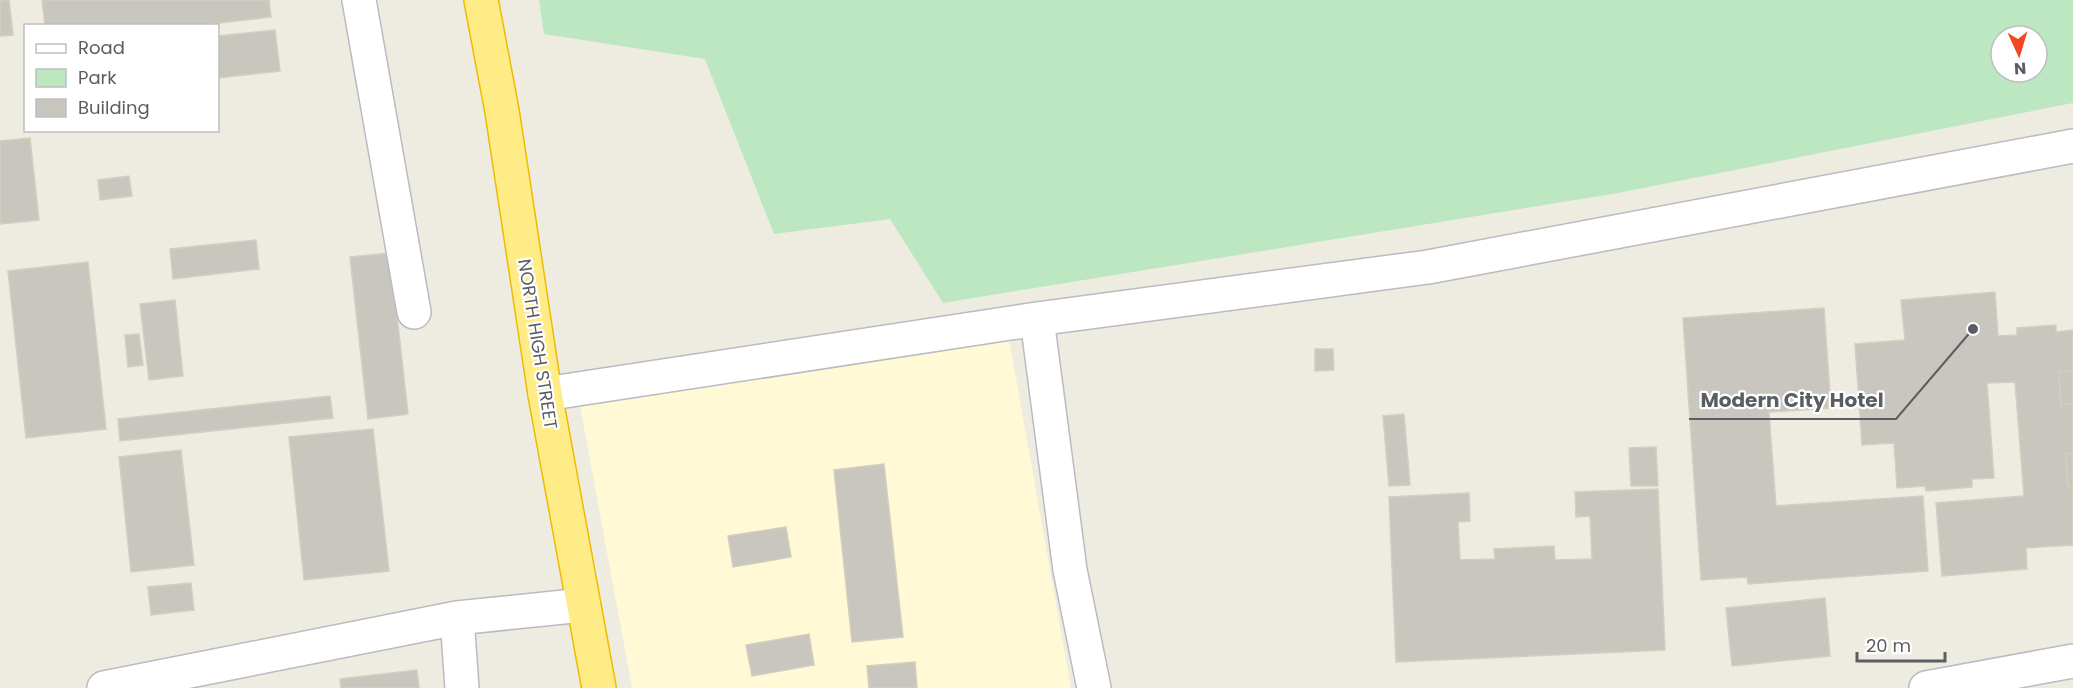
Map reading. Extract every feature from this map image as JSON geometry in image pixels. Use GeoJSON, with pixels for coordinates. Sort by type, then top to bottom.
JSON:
{"type":"FeatureCollection","features":[{"type":"Feature","properties":{"kind":"highway","name":"NORTH HIGH STREET"},"geometry":{"type":"LineString","coordinates":[[481,0],[502,111],[545,394],[599,688]]}},
{"type":"Feature","properties":{"kind":"street"},"geometry":{"type":"LineString","coordinates":[[359,0],[414,312]]}},
{"type":"Feature","properties":{"kind":"street"},"geometry":{"type":"LineString","coordinates":[[545,394],[1037,319],[1428,267],[2073,146]]}},
{"type":"Feature","properties":{"kind":"street"},"geometry":{"type":"LineString","coordinates":[[1037,319],[1070,570],[1094,688]]}},
{"type":"Feature","properties":{"kind":"street"},"geometry":{"type":"LineString","coordinates":[[104,688],[457,618],[583,605]]}},
{"type":"Feature","properties":{"kind":"street"},"geometry":{"type":"LineString","coordinates":[[457,618],[462,688]]}},
{"type":"Feature","properties":{"kind":"street"},"geometry":{"type":"LineString","coordinates":[[1926,688],[2073,661]]}},
{"type":"Feature","properties":{"kind":"shaded area"},"geometry":{"type":"Polygon","coordinates":[[[1009,339],[1071,688],[632,688],[579,400],[1009,339]]]}},
{"type":"Feature","properties":{"kind":"green space"},"geometry":{"type":"Polygon","coordinates":[[[539,0],[2073,0],[2073,103],[1618,193],[943,303],[890,219],[774,234],[705,59],[544,34],[539,0]]]}},
{"type":"Feature","properties":{"kind":"building"},"geometry":{"type":"Polygon","coordinates":[[[0,0],[9,0],[13,35],[0,36],[0,0]]]}},
{"type":"Feature","properties":{"kind":"building"},"geometry":{"type":"Polygon","coordinates":[[[42,0],[269,0],[271,17],[210,24],[45,24],[42,0]]]}},
{"type":"Feature","properties":{"kind":"building"},"geometry":{"type":"Polygon","coordinates":[[[275,30],[280,71],[219,78],[219,36],[275,30]]]}},
{"type":"Feature","properties":{"kind":"building"},"geometry":{"type":"Polygon","coordinates":[[[30,138],[39,220],[0,224],[0,141],[30,138]]]}},
{"type":"Feature","properties":{"kind":"building"},"geometry":{"type":"Polygon","coordinates":[[[129,176],[132,196],[100,200],[98,180],[129,176]]]}},
{"type":"Feature","properties":{"kind":"building"},"geometry":{"type":"Polygon","coordinates":[[[256,240],[259,269],[173,279],[170,249],[256,240]]]}},
{"type":"Feature","properties":{"kind":"building"},"geometry":{"type":"Polygon","coordinates":[[[390,253],[408,414],[368,419],[350,257],[390,253]]]}},
{"type":"Feature","properties":{"kind":"building"},"geometry":{"type":"Polygon","coordinates":[[[88,262],[106,429],[26,438],[8,271],[88,262]]]}},
{"type":"Feature","properties":{"kind":"building"},"geometry":{"type":"Polygon","coordinates":[[[1995,292],[1998,336],[2017,335],[2017,328],[2056,325],[2056,332],[2073,330],[2073,371],[2059,372],[2061,405],[2073,404],[2073,453],[2066,454],[2068,487],[2073,486],[2073,545],[2026,548],[2027,569],[1942,576],[1936,503],[2024,496],[2015,382],[1987,383],[1994,478],[1972,479],[1972,487],[1926,491],[1925,486],[1897,488],[1894,443],[1862,445],[1855,344],[1905,340],[1901,300],[1995,292]]]}},
{"type":"Feature","properties":{"kind":"building"},"geometry":{"type":"Polygon","coordinates":[[[175,300],[183,376],[149,380],[140,304],[175,300]]]}},
{"type":"Feature","properties":{"kind":"building"},"geometry":{"type":"Polygon","coordinates":[[[1824,308],[1831,408],[1769,412],[1776,506],[1923,496],[1928,571],[1748,584],[1747,577],[1701,580],[1683,318],[1824,308]]]}},
{"type":"Feature","properties":{"kind":"building"},"geometry":{"type":"Polygon","coordinates":[[[139,334],[143,365],[128,367],[125,335],[139,334]]]}},
{"type":"Feature","properties":{"kind":"building"},"geometry":{"type":"Polygon","coordinates":[[[1315,349],[1333,349],[1334,370],[1315,371],[1315,349]]]}},
{"type":"Feature","properties":{"kind":"building"},"geometry":{"type":"Polygon","coordinates":[[[2073,371],[2073,404],[2061,405],[2059,372],[2073,371]]]}},
{"type":"Feature","properties":{"kind":"building"},"geometry":{"type":"Polygon","coordinates":[[[330,396],[333,418],[120,441],[118,419],[330,396]]]}},
{"type":"Feature","properties":{"kind":"building"},"geometry":{"type":"Polygon","coordinates":[[[1404,414],[1410,485],[1389,486],[1383,416],[1404,414]]]}},
{"type":"Feature","properties":{"kind":"building"},"geometry":{"type":"Polygon","coordinates":[[[373,429],[389,571],[304,580],[289,437],[373,429]]]}},
{"type":"Feature","properties":{"kind":"building"},"geometry":{"type":"Polygon","coordinates":[[[1656,447],[1658,486],[1631,486],[1629,448],[1656,447]]]}},
{"type":"Feature","properties":{"kind":"building"},"geometry":{"type":"Polygon","coordinates":[[[181,450],[194,565],[131,572],[119,457],[181,450]]]}},
{"type":"Feature","properties":{"kind":"building"},"geometry":{"type":"Polygon","coordinates":[[[2073,453],[2073,486],[2068,487],[2066,454],[2073,453]]]}},
{"type":"Feature","properties":{"kind":"building"},"geometry":{"type":"Polygon","coordinates":[[[884,464],[903,637],[852,642],[834,470],[884,464]]]}},
{"type":"Feature","properties":{"kind":"building"},"geometry":{"type":"Polygon","coordinates":[[[1658,489],[1665,650],[1396,662],[1389,497],[1469,493],[1470,521],[1458,522],[1460,560],[1495,559],[1494,549],[1554,546],[1555,560],[1592,559],[1590,516],[1576,517],[1575,492],[1658,489]]]}},
{"type":"Feature","properties":{"kind":"building"},"geometry":{"type":"Polygon","coordinates":[[[786,527],[791,557],[733,567],[728,536],[786,527]]]}},
{"type":"Feature","properties":{"kind":"building"},"geometry":{"type":"Polygon","coordinates":[[[191,583],[194,610],[151,615],[148,587],[191,583]]]}},
{"type":"Feature","properties":{"kind":"building"},"geometry":{"type":"Polygon","coordinates":[[[1825,598],[1830,656],[1732,666],[1726,608],[1825,598]]]}},
{"type":"Feature","properties":{"kind":"building"},"geometry":{"type":"Polygon","coordinates":[[[809,634],[814,665],[752,676],[746,645],[809,634]]]}},
{"type":"Feature","properties":{"kind":"building"},"geometry":{"type":"Polygon","coordinates":[[[915,662],[917,688],[869,688],[867,666],[915,662]]]}},
{"type":"Feature","properties":{"kind":"building"},"geometry":{"type":"Polygon","coordinates":[[[417,670],[419,688],[341,688],[340,679],[417,670]]]}},
{"type":"Feature","properties":{"kind":"place","name":"Modern City Hotel"},"geometry":{"type":"Point","coordinates":[1973,329]}}]}
